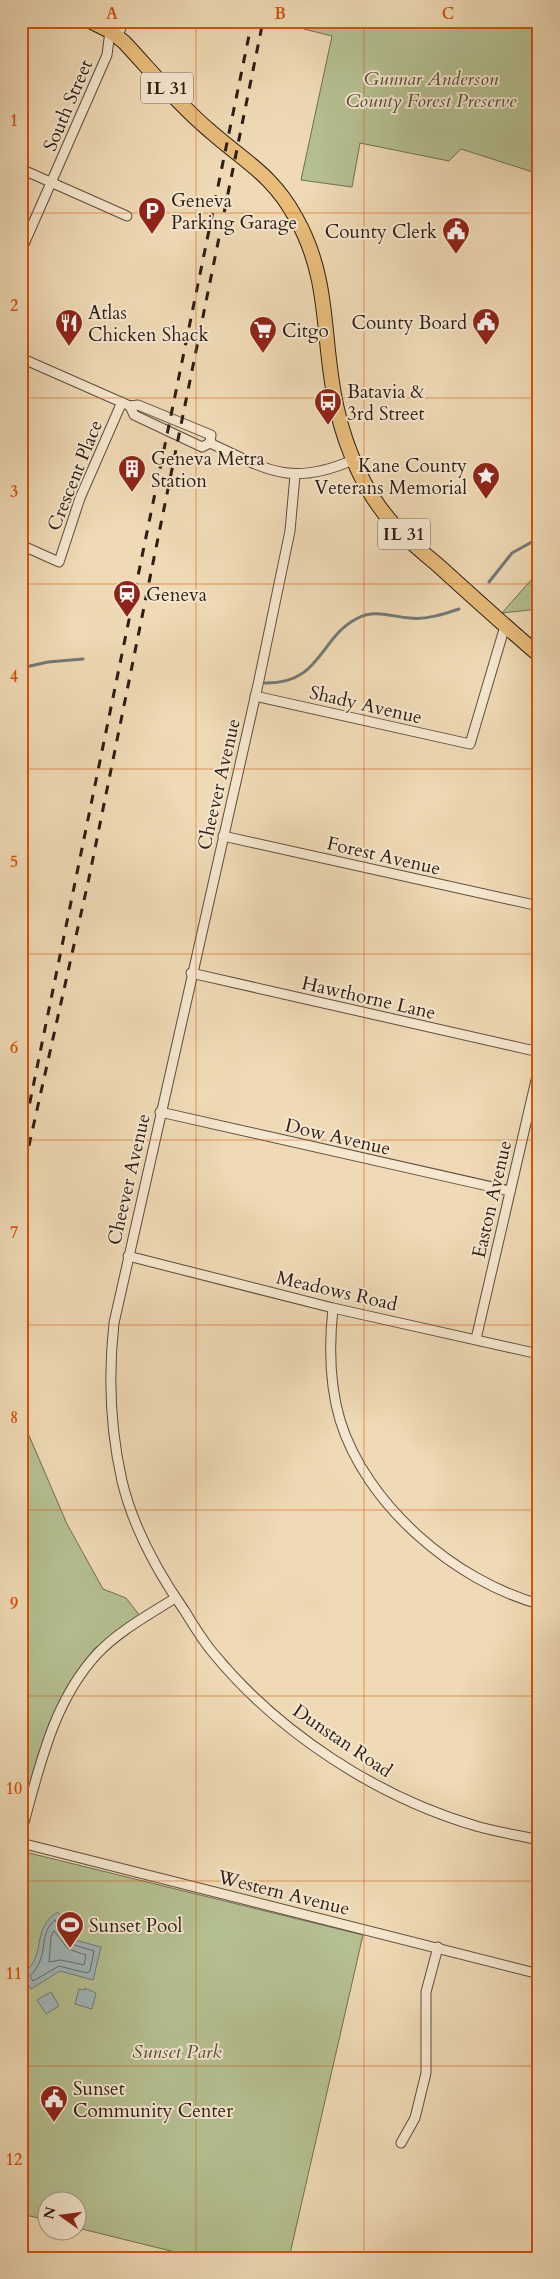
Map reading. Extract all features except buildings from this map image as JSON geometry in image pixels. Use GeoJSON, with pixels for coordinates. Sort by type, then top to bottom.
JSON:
{"type":"FeatureCollection","features":[{"type":"Feature","properties":{"kind":"main road","name":"IL 31"},"geometry":{"type":"LineString","coordinates":[[90,21],[117,37],[203,125],[250,162],[274,186],[290,206],[307,239],[316,263],[324,302],[336,408],[353,460],[366,485],[394,525],[539,655]]}},
{"type":"Feature","properties":{"kind":"street","name":"South Street"},"geometry":{"type":"LineString","coordinates":[[21,251],[107,55],[124,21]]}},
{"type":"Feature","properties":{"kind":"street","name":"South Street"},"geometry":{"type":"LineString","coordinates":[[107,55],[117,37]]}},
{"type":"Feature","properties":{"kind":"street"},"geometry":{"type":"LineString","coordinates":[[21,169],[127,216]]}},
{"type":"Feature","properties":{"kind":"street"},"geometry":{"type":"LineString","coordinates":[[21,358],[126,404],[138,405],[211,435],[210,443]]}},
{"type":"Feature","properties":{"kind":"street"},"geometry":{"type":"LineString","coordinates":[[126,404],[134,415],[187,441],[202,447],[210,443]]}},
{"type":"Feature","properties":{"kind":"street","name":"Crescent Place"},"geometry":{"type":"LineString","coordinates":[[21,545],[59,562],[80,498],[126,404]]}},
{"type":"Feature","properties":{"kind":"street"},"geometry":{"type":"LineString","coordinates":[[210,443],[268,470],[295,475],[330,470],[353,460]]}},
{"type":"Feature","properties":{"kind":"street","name":"Cheever Avenue"},"geometry":{"type":"LineString","coordinates":[[175,1598],[156,1566],[135,1521],[123,1482],[114,1438],[110,1360],[114,1323],[128,1256],[255,696],[290,531],[295,475]]}},
{"type":"Feature","properties":{"kind":"street","name":"Shady Avenue"},"geometry":{"type":"LineString","coordinates":[[255,696],[470,744],[505,626]]}},
{"type":"Feature","properties":{"kind":"street","name":"Forest Avenue"},"geometry":{"type":"LineString","coordinates":[[223,836],[539,906]]}},
{"type":"Feature","properties":{"kind":"street","name":"Hawthorne Lane"},"geometry":{"type":"LineString","coordinates":[[191,973],[539,1052]]}},
{"type":"Feature","properties":{"kind":"street","name":"Easton Avenue"},"geometry":{"type":"LineString","coordinates":[[476,1339],[539,1067]]}},
{"type":"Feature","properties":{"kind":"street","name":"Dow Avenue"},"geometry":{"type":"LineString","coordinates":[[160,1112],[510,1191]]}},
{"type":"Feature","properties":{"kind":"street","name":"Meadows Road"},"geometry":{"type":"LineString","coordinates":[[128,1256],[333,1308],[539,1354]]}},
{"type":"Feature","properties":{"kind":"street"},"geometry":{"type":"LineString","coordinates":[[333,1308],[330,1342],[332,1379],[341,1421],[360,1463],[380,1494],[414,1531],[450,1561],[488,1584],[539,1604]]}},
{"type":"Feature","properties":{"kind":"street"},"geometry":{"type":"LineString","coordinates":[[21,1833],[51,1731],[78,1678],[98,1653],[124,1630],[175,1598]]}},
{"type":"Feature","properties":{"kind":"street","name":"Dunstan Road"},"geometry":{"type":"LineString","coordinates":[[175,1598],[213,1653],[250,1692],[291,1728],[337,1761],[396,1795],[430,1809],[476,1826],[539,1840]]}},
{"type":"Feature","properties":{"kind":"street","name":"Western Avenue"},"geometry":{"type":"LineString","coordinates":[[21,1843],[539,1974]]}},
{"type":"Feature","properties":{"kind":"street"},"geometry":{"type":"LineString","coordinates":[[401,2143],[415,2118],[426,2073],[426,1992],[438,1947]]}},
{"type":"Feature","properties":{"kind":"green space","name":"Gunnar Anderson County Forest Preserve"},"geometry":{"type":"Polygon","coordinates":[[[305,21],[539,21],[539,174],[461,149],[449,161],[360,143],[352,187],[301,180],[332,36],[304,29],[305,21]]]}},
{"type":"Feature","properties":{"kind":"green space"},"geometry":{"type":"Polygon","coordinates":[[[539,571],[539,609],[502,613],[539,571]]]}},
{"type":"Feature","properties":{"kind":"green space"},"geometry":{"type":"Polygon","coordinates":[[[21,1417],[67,1524],[103,1589],[126,1598],[140,1616],[95,1648],[68,1685],[47,1730],[21,1819],[21,1417]]]}},
{"type":"Feature","properties":{"kind":"green space","name":"Sunset Park"},"geometry":{"type":"Polygon","coordinates":[[[21,1851],[363,1935],[289,2258],[199,2258],[88,2230],[88,2192],[38,2192],[38,2218],[21,2214],[21,1851]]]}},
{"type":"Feature","properties":{"kind":"water","name":"Sunset Pool"},"geometry":{"type":"Polygon","coordinates":[[[58,1912],[75,1940],[101,1947],[93,1980],[60,1971],[31,1989],[22,1974],[35,1959],[44,1926],[58,1912]]]}},
{"type":"Feature","properties":{"kind":"water"},"geometry":{"type":"Polygon","coordinates":[[[85,1988],[96,1993],[92,2009],[75,2004],[79,1989],[85,1990],[85,1988]]]}},
{"type":"Feature","properties":{"kind":"water"},"geometry":{"type":"Polygon","coordinates":[[[51,1992],[59,2006],[46,2014],[37,2000],[51,1992]]]}},
{"type":"Feature","properties":{"kind":"waterway"},"geometry":{"type":"LineString","coordinates":[[489,582],[512,553],[539,538]]}},
{"type":"Feature","properties":{"kind":"waterway"},"geometry":{"type":"LineString","coordinates":[[265,683],[284,681],[298,676],[309,668],[345,626],[364,615],[377,614],[422,618],[441,615],[459,609]]}},
{"type":"Feature","properties":{"kind":"waterway"},"geometry":{"type":"LineString","coordinates":[[21,668],[48,662],[83,659]]}},
{"type":"Feature","properties":{"kind":"railway"},"geometry":{"type":"LineString","coordinates":[[26,1121],[252,21]]}},
{"type":"Feature","properties":{"kind":"railway"},"geometry":{"type":"LineString","coordinates":[[21,1181],[89,878],[263,21]]}},
{"type":"Feature","properties":{"kind":"place","name":"Geneva Parking Garage"},"geometry":{"type":"Point","coordinates":[152,235]}},
{"type":"Feature","properties":{"kind":"place","name":"County Clerk"},"geometry":{"type":"Point","coordinates":[456,255]}},
{"type":"Feature","properties":{"kind":"place","name":"County Board"},"geometry":{"type":"Point","coordinates":[486,346]}},
{"type":"Feature","properties":{"kind":"place","name":"Atlas Chicken Shack"},"geometry":{"type":"Point","coordinates":[69,347]}},
{"type":"Feature","properties":{"kind":"place","name":"Citgo"},"geometry":{"type":"Point","coordinates":[263,354]}},
{"type":"Feature","properties":{"kind":"place","name":"Batavia & 3rd Street"},"geometry":{"type":"Point","coordinates":[328,426]}},
{"type":"Feature","properties":{"kind":"place","name":"Geneva Metra Station"},"geometry":{"type":"Point","coordinates":[132,493]}},
{"type":"Feature","properties":{"kind":"place","name":"Kane County Veterans Memorial"},"geometry":{"type":"Point","coordinates":[486,500]}},
{"type":"Feature","properties":{"kind":"place","name":"Geneva"},"geometry":{"type":"Point","coordinates":[127,618]}},
{"type":"Feature","properties":{"kind":"place","name":"Sunset Pool"},"geometry":{"type":"Point","coordinates":[70,1949]}},
{"type":"Feature","properties":{"kind":"place","name":"Sunset Community Center"},"geometry":{"type":"Point","coordinates":[54,2123]}}]}
